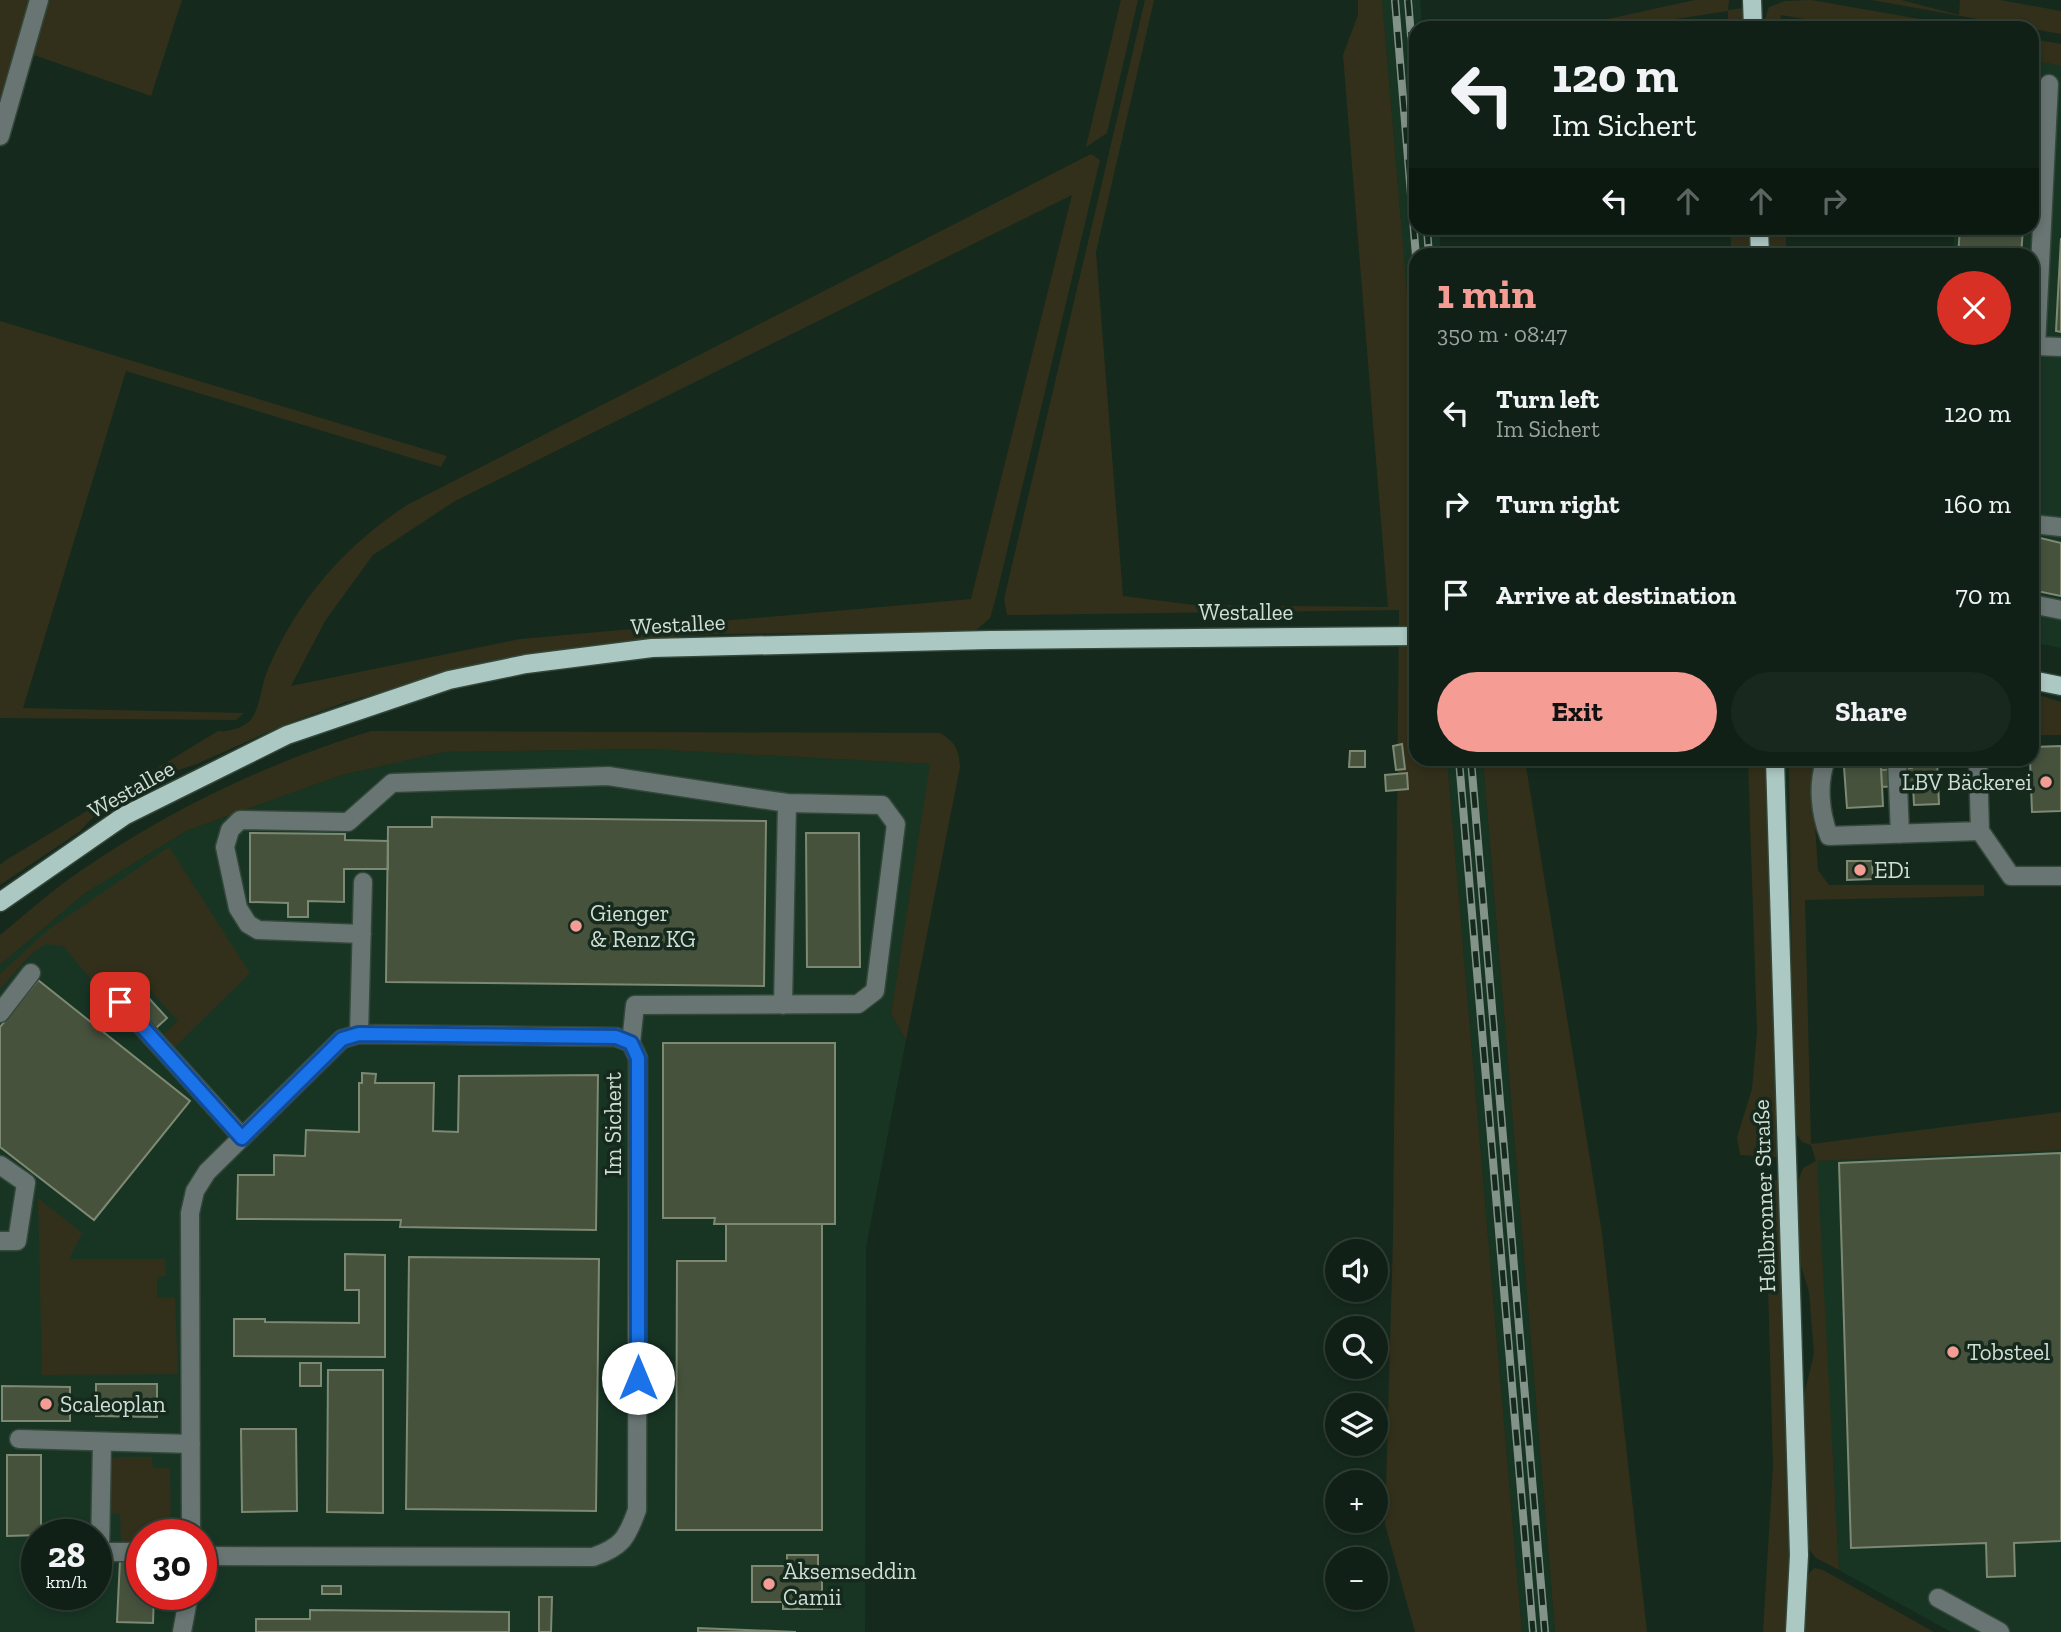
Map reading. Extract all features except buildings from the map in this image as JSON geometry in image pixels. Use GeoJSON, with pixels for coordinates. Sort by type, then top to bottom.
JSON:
{"type":"FeatureCollection","features":[{"type":"Feature","properties":{"kind":"main road"},"geometry":{"type":"LineString","coordinates":[[1752,0],[1753,21]]}},
{"type":"Feature","properties":{"kind":"main road","name":"Westallee"},"geometry":{"type":"LineString","coordinates":[[0,902],[124,816],[287,735],[449,680],[526,664],[652,648],[990,640],[1409,636]]}},
{"type":"Feature","properties":{"kind":"main road"},"geometry":{"type":"LineString","coordinates":[[2039,681],[2061,686]]}},
{"type":"Feature","properties":{"kind":"main road","name":"Heilbronner Straße"},"geometry":{"type":"LineString","coordinates":[[1775,766],[1799,1555],[1795,1632]]}},
{"type":"Feature","properties":{"kind":"street"},"geometry":{"type":"LineString","coordinates":[[0,136],[38,0]]}},
{"type":"Feature","properties":{"kind":"street"},"geometry":{"type":"LineString","coordinates":[[2039,286],[2049,84]]}},
{"type":"Feature","properties":{"kind":"street"},"geometry":{"type":"LineString","coordinates":[[2039,346],[2061,347]]}},
{"type":"Feature","properties":{"kind":"street"},"geometry":{"type":"LineString","coordinates":[[2039,525],[2061,527]]}},
{"type":"Feature","properties":{"kind":"street"},"geometry":{"type":"LineString","coordinates":[[2039,605],[2061,610]]}},
{"type":"Feature","properties":{"kind":"street"},"geometry":{"type":"LineString","coordinates":[[1825,766],[1821,796],[1829,836],[1980,831]]}},
{"type":"Feature","properties":{"kind":"street"},"geometry":{"type":"LineString","coordinates":[[1897,766],[1900,834]]}},
{"type":"Feature","properties":{"kind":"street"},"geometry":{"type":"LineString","coordinates":[[1978,766],[1980,831],[2011,876],[2061,876]]}},
{"type":"Feature","properties":{"kind":"street"},"geometry":{"type":"LineString","coordinates":[[362,934],[258,929],[247,924],[238,908],[225,847],[230,830],[240,820],[348,822],[392,783],[608,776],[787,803],[882,805],[896,824],[875,991],[858,1004],[635,1005],[631,1043]]}},
{"type":"Feature","properties":{"kind":"street"},"geometry":{"type":"LineString","coordinates":[[783,1005],[787,803]]}},
{"type":"Feature","properties":{"kind":"street"},"geometry":{"type":"LineString","coordinates":[[191,1519],[190,1213],[195,1191],[207,1172],[342,1039],[359,1034],[363,882]]}},
{"type":"Feature","properties":{"kind":"street"},"geometry":{"type":"LineString","coordinates":[[0,1013],[31,973]]}},
{"type":"Feature","properties":{"kind":"street"},"geometry":{"type":"LineString","coordinates":[[120,1002],[242,1138]]}},
{"type":"Feature","properties":{"kind":"street","name":"Im Sichert"},"geometry":{"type":"LineString","coordinates":[[217,1556],[593,1557],[613,1550],[628,1535],[637,1510],[638,1058],[631,1043],[616,1037],[359,1034]]}},
{"type":"Feature","properties":{"kind":"street"},"geometry":{"type":"LineString","coordinates":[[0,1165],[26,1182],[18,1241],[0,1241]]}},
{"type":"Feature","properties":{"kind":"street"},"geometry":{"type":"LineString","coordinates":[[19,1439],[191,1444]]}},
{"type":"Feature","properties":{"kind":"street"},"geometry":{"type":"LineString","coordinates":[[102,1442],[100,1552],[126,1552]]}},
{"type":"Feature","properties":{"kind":"street"},"geometry":{"type":"LineString","coordinates":[[1938,1598],[2000,1632]]}},
{"type":"Feature","properties":{"kind":"street"},"geometry":{"type":"LineString","coordinates":[[182,1632],[186,1610]]}},
{"type":"Feature","properties":{"kind":"shaded area"},"geometry":{"type":"Polygon","coordinates":[[[0,0],[29,0],[0,105],[0,0]]]}},
{"type":"Feature","properties":{"kind":"shaded area"},"geometry":{"type":"Polygon","coordinates":[[[46,0],[182,0],[151,96],[31,54],[46,0]]]}},
{"type":"Feature","properties":{"kind":"shaded area"},"geometry":{"type":"Polygon","coordinates":[[[1121,0],[1138,0],[1107,133],[1086,147],[1121,0]]]}},
{"type":"Feature","properties":{"kind":"shaded area"},"geometry":{"type":"Polygon","coordinates":[[[1145,0],[1154,0],[1096,252],[1123,596],[1194,605],[1388,607],[1343,55],[1358,15],[1358,0],[1382,0],[1409,314],[1409,766],[1448,766],[1522,1632],[1415,1632],[1388,1533],[1399,610],[1007,615],[1004,599],[1145,0]]]}},
{"type":"Feature","properties":{"kind":"shaded area"},"geometry":{"type":"Polygon","coordinates":[[[1382,0],[1420,0],[1422,21],[1409,21],[1409,235],[1440,235],[1440,248],[1409,248],[1409,314],[1382,0]]]}},
{"type":"Feature","properties":{"kind":"shaded area"},"geometry":{"type":"Polygon","coordinates":[[[1695,0],[1729,0],[1728,10],[1743,8],[1744,21],[1728,21],[1728,11],[1662,21],[1598,21],[1695,0]]]}},
{"type":"Feature","properties":{"kind":"shaded area"},"geometry":{"type":"Polygon","coordinates":[[[1811,0],[1931,21],[1817,21],[1781,15],[1781,21],[1764,21],[1769,7],[1785,1],[1811,0]]]}},
{"type":"Feature","properties":{"kind":"shaded area"},"geometry":{"type":"Polygon","coordinates":[[[1872,0],[1901,0],[1959,15],[1960,0],[2000,0],[2061,11],[2061,34],[2039,30],[2039,21],[1989,21],[1872,0]]]}},
{"type":"Feature","properties":{"kind":"shaded area"},"geometry":{"type":"Polygon","coordinates":[[[2039,40],[2061,44],[2061,66],[2039,61],[2039,40]]]}},
{"type":"Feature","properties":{"kind":"shaded area"},"geometry":{"type":"Polygon","coordinates":[[[2039,61],[2061,66],[2061,648],[2039,643],[2039,248],[1953,248],[1954,235],[2039,235],[2039,61]]]}},
{"type":"Feature","properties":{"kind":"shaded area"},"geometry":{"type":"Polygon","coordinates":[[[1091,154],[1100,160],[996,597],[990,618],[975,631],[722,634],[654,638],[535,653],[452,672],[343,703],[286,724],[199,763],[150,780],[100,810],[79,832],[0,885],[0,865],[3,862],[218,731],[237,729],[249,721],[260,699],[266,673],[309,596],[344,556],[407,505],[1091,154]],[[1072,195],[455,501],[373,555],[325,621],[291,686],[520,639],[971,599],[1072,195]]]}},
{"type":"Feature","properties":{"kind":"shaded area"},"geometry":{"type":"Polygon","coordinates":[[[1731,235],[1750,235],[1751,248],[1731,248],[1731,235]]]}},
{"type":"Feature","properties":{"kind":"shaded area"},"geometry":{"type":"Polygon","coordinates":[[[1768,235],[1786,235],[1786,248],[1768,248],[1768,235]]]}},
{"type":"Feature","properties":{"kind":"shaded area"},"geometry":{"type":"Polygon","coordinates":[[[0,321],[447,456],[441,467],[126,371],[23,708],[244,713],[236,720],[0,718],[0,321]]]}},
{"type":"Feature","properties":{"kind":"shaded area"},"geometry":{"type":"Polygon","coordinates":[[[2039,695],[2061,702],[2061,735],[2039,735],[2039,695]]]}},
{"type":"Feature","properties":{"kind":"shaded area"},"geometry":{"type":"Polygon","coordinates":[[[371,731],[940,733],[955,747],[960,767],[906,1040],[891,1014],[930,764],[649,749],[444,752],[342,775],[186,831],[84,894],[0,965],[0,935],[58,887],[113,849],[220,790],[257,773],[371,731]]]}},
{"type":"Feature","properties":{"kind":"shaded area"},"geometry":{"type":"Polygon","coordinates":[[[649,749],[931,764],[891,1014],[906,1040],[866,1247],[865,1632],[0,1632],[0,965],[84,894],[186,831],[342,775],[444,752],[649,749]]]}},
{"type":"Feature","properties":{"kind":"shaded area"},"geometry":{"type":"Polygon","coordinates":[[[1448,766],[1483,766],[1555,1632],[1522,1632],[1448,766]]]}},
{"type":"Feature","properties":{"kind":"shaded area"},"geometry":{"type":"Polygon","coordinates":[[[1483,766],[1526,766],[1602,1233],[1647,1632],[1555,1632],[1483,766]]]}},
{"type":"Feature","properties":{"kind":"shaded area"},"geometry":{"type":"Polygon","coordinates":[[[1748,766],[1775,766],[1788,1158],[1740,1155],[1737,1137],[1752,1089],[1757,1032],[1748,766]]]}},
{"type":"Feature","properties":{"kind":"shaded area"},"geometry":{"type":"Polygon","coordinates":[[[1789,766],[1818,766],[1812,781],[1818,870],[1829,885],[1984,885],[1984,896],[1805,900],[1811,1144],[2061,1112],[2061,1150],[1817,1161],[1839,1570],[1816,1558],[1808,1548],[1804,1395],[1814,1354],[1809,1292],[1799,1259],[1798,1182],[1803,1168],[1816,1161],[1811,1145],[1802,1142],[1794,1130],[1789,766]]]}},
{"type":"Feature","properties":{"kind":"shaded area"},"geometry":{"type":"Polygon","coordinates":[[[169,847],[250,973],[175,1047],[163,1035],[178,1021],[136,975],[107,998],[63,946],[46,944],[31,954],[0,989],[0,974],[49,929],[169,847]]]}},
{"type":"Feature","properties":{"kind":"shaded area","name":"Tobsteel"},"geometry":{"type":"Polygon","coordinates":[[[2061,1148],[2061,1632],[1951,1632],[1839,1570],[1816,1161],[2061,1148]]]}},
{"type":"Feature","properties":{"kind":"shaded area"},"geometry":{"type":"Polygon","coordinates":[[[1765,1178],[1778,1180],[1791,1555],[1787,1632],[1763,1632],[1773,1466],[1765,1178]]]}},
{"type":"Feature","properties":{"kind":"shaded area"},"geometry":{"type":"Polygon","coordinates":[[[38,1198],[82,1233],[69,1259],[165,1259],[166,1276],[157,1277],[157,1298],[175,1297],[178,1374],[42,1375],[38,1198]]]}},
{"type":"Feature","properties":{"kind":"shaded area"},"geometry":{"type":"Polygon","coordinates":[[[115,1457],[152,1457],[153,1468],[170,1468],[171,1519],[126,1519],[126,1542],[121,1542],[120,1514],[109,1513],[111,1461],[115,1457]]]}},
{"type":"Feature","properties":{"kind":"shaded area"},"geometry":{"type":"Polygon","coordinates":[[[1814,1568],[1823,1570],[1934,1632],[1802,1632],[1807,1576],[1814,1568]]]}},
{"type":"Feature","properties":{"kind":"railway"},"geometry":{"type":"LineString","coordinates":[[1395,0],[1409,171]]}},
{"type":"Feature","properties":{"kind":"railway"},"geometry":{"type":"LineString","coordinates":[[1408,0],[1410,21]]}},
{"type":"Feature","properties":{"kind":"railway"},"geometry":{"type":"LineString","coordinates":[[1414,235],[1415,248]]}},
{"type":"Feature","properties":{"kind":"railway"},"geometry":{"type":"LineString","coordinates":[[1428,235],[1428,248]]}},
{"type":"Feature","properties":{"kind":"railway"},"geometry":{"type":"LineString","coordinates":[[1460,766],[1533,1632]]}},
{"type":"Feature","properties":{"kind":"railway"},"geometry":{"type":"LineString","coordinates":[[1472,766],[1545,1632]]}},
{"type":"Feature","properties":{"kind":"place","name":"LBV Bäckerei"},"geometry":{"type":"Point","coordinates":[2046,782]}},
{"type":"Feature","properties":{"kind":"place","name":"EDi"},"geometry":{"type":"Point","coordinates":[1860,870]}},
{"type":"Feature","properties":{"kind":"place","name":"Gienger & Renz KG"},"geometry":{"type":"Point","coordinates":[576,926]}},
{"type":"Feature","properties":{"kind":"place","name":"Tobsteel"},"geometry":{"type":"Point","coordinates":[1953,1352]}},
{"type":"Feature","properties":{"kind":"place","name":"Scaleoplan"},"geometry":{"type":"Point","coordinates":[46,1404]}},
{"type":"Feature","properties":{"kind":"place","name":"Aksemseddin Camii"},"geometry":{"type":"Point","coordinates":[769,1584]}},
{"type":"Feature","properties":{"kind":"route"},"geometry":{"type":"LineString","coordinates":[[120,1002],[242,1138],[342,1039],[359,1034],[616,1037],[631,1043],[638,1058],[638,1378]]}}]}
